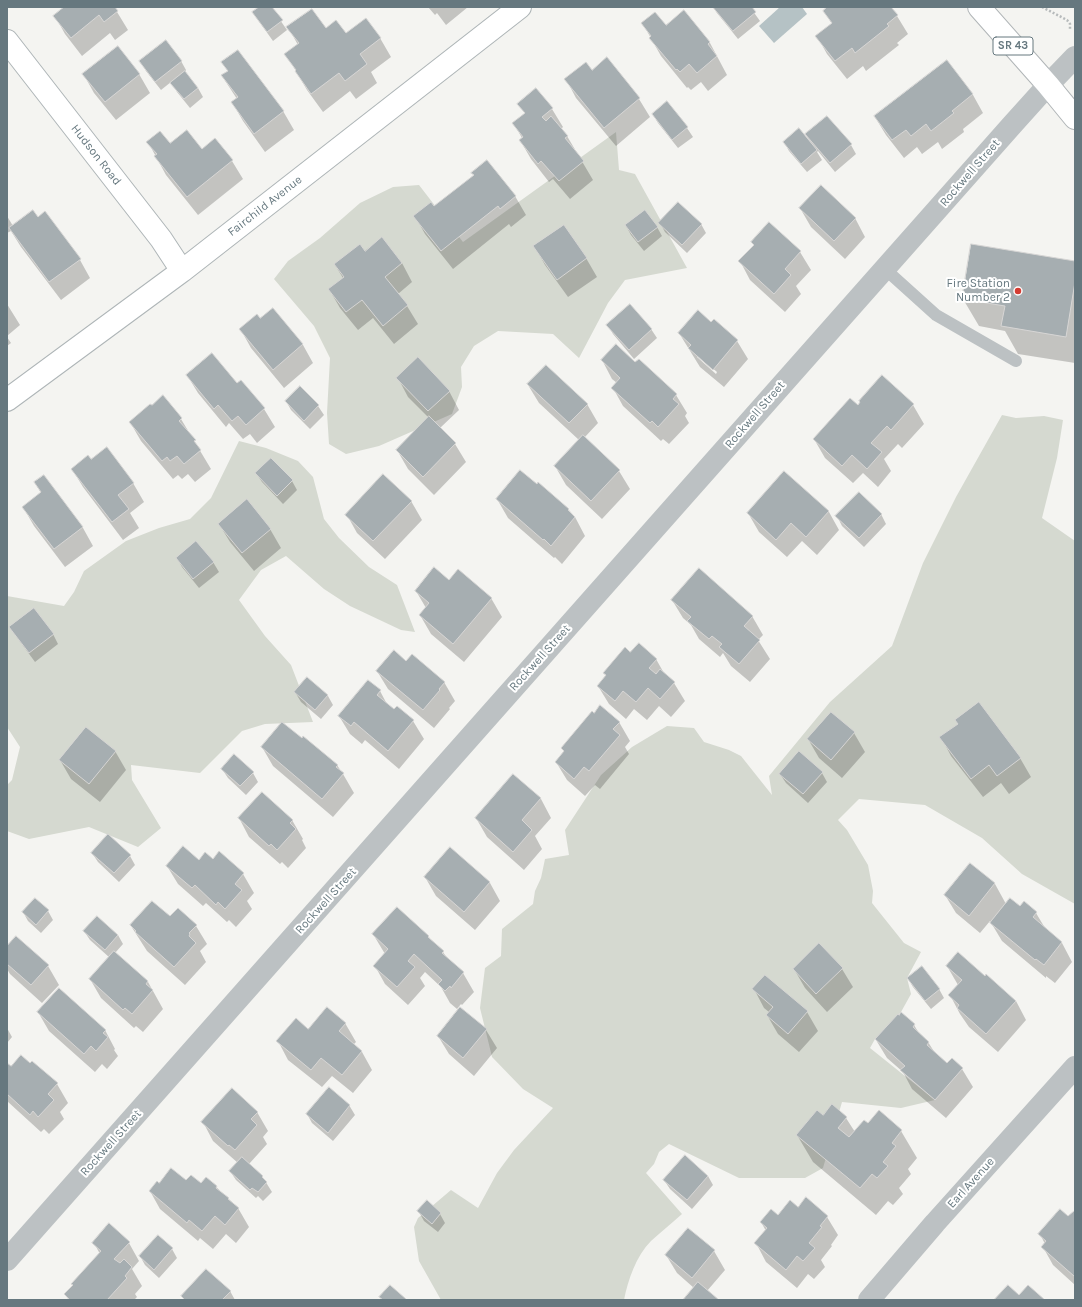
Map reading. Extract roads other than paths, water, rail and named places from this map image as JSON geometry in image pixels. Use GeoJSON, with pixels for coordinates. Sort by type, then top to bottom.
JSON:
{"type":"FeatureCollection","features":[{"type":"Feature","properties":{"kind":"main road","name":"Fairchild Avenue"},"geometry":{"type":"LineString","coordinates":[[7,400],[182,271],[520,7]]}},
{"type":"Feature","properties":{"kind":"main road","name":"SR 43"},"geometry":{"type":"LineString","coordinates":[[979,7],[1075,118]]}},
{"type":"Feature","properties":{"kind":"main road","name":"Hudson Road"},"geometry":{"type":"LineString","coordinates":[[7,41],[161,239],[182,271]]}},
{"type":"Feature","properties":{"kind":"street","name":"Rockwell Street"},"geometry":{"type":"LineString","coordinates":[[7,1260],[1048,85],[1075,57]]}},
{"type":"Feature","properties":{"kind":"street","name":"Earl Avenue"},"geometry":{"type":"LineString","coordinates":[[869,1300],[935,1223],[1075,1067]]}},
{"type":"Feature","properties":{"kind":"lane"},"geometry":{"type":"LineString","coordinates":[[885,269],[936,315],[1016,361]]}},
{"type":"Feature","properties":{"kind":"place","name":"Fire Station Number 2"},"geometry":{"type":"Point","coordinates":[1018,291]}}]}
